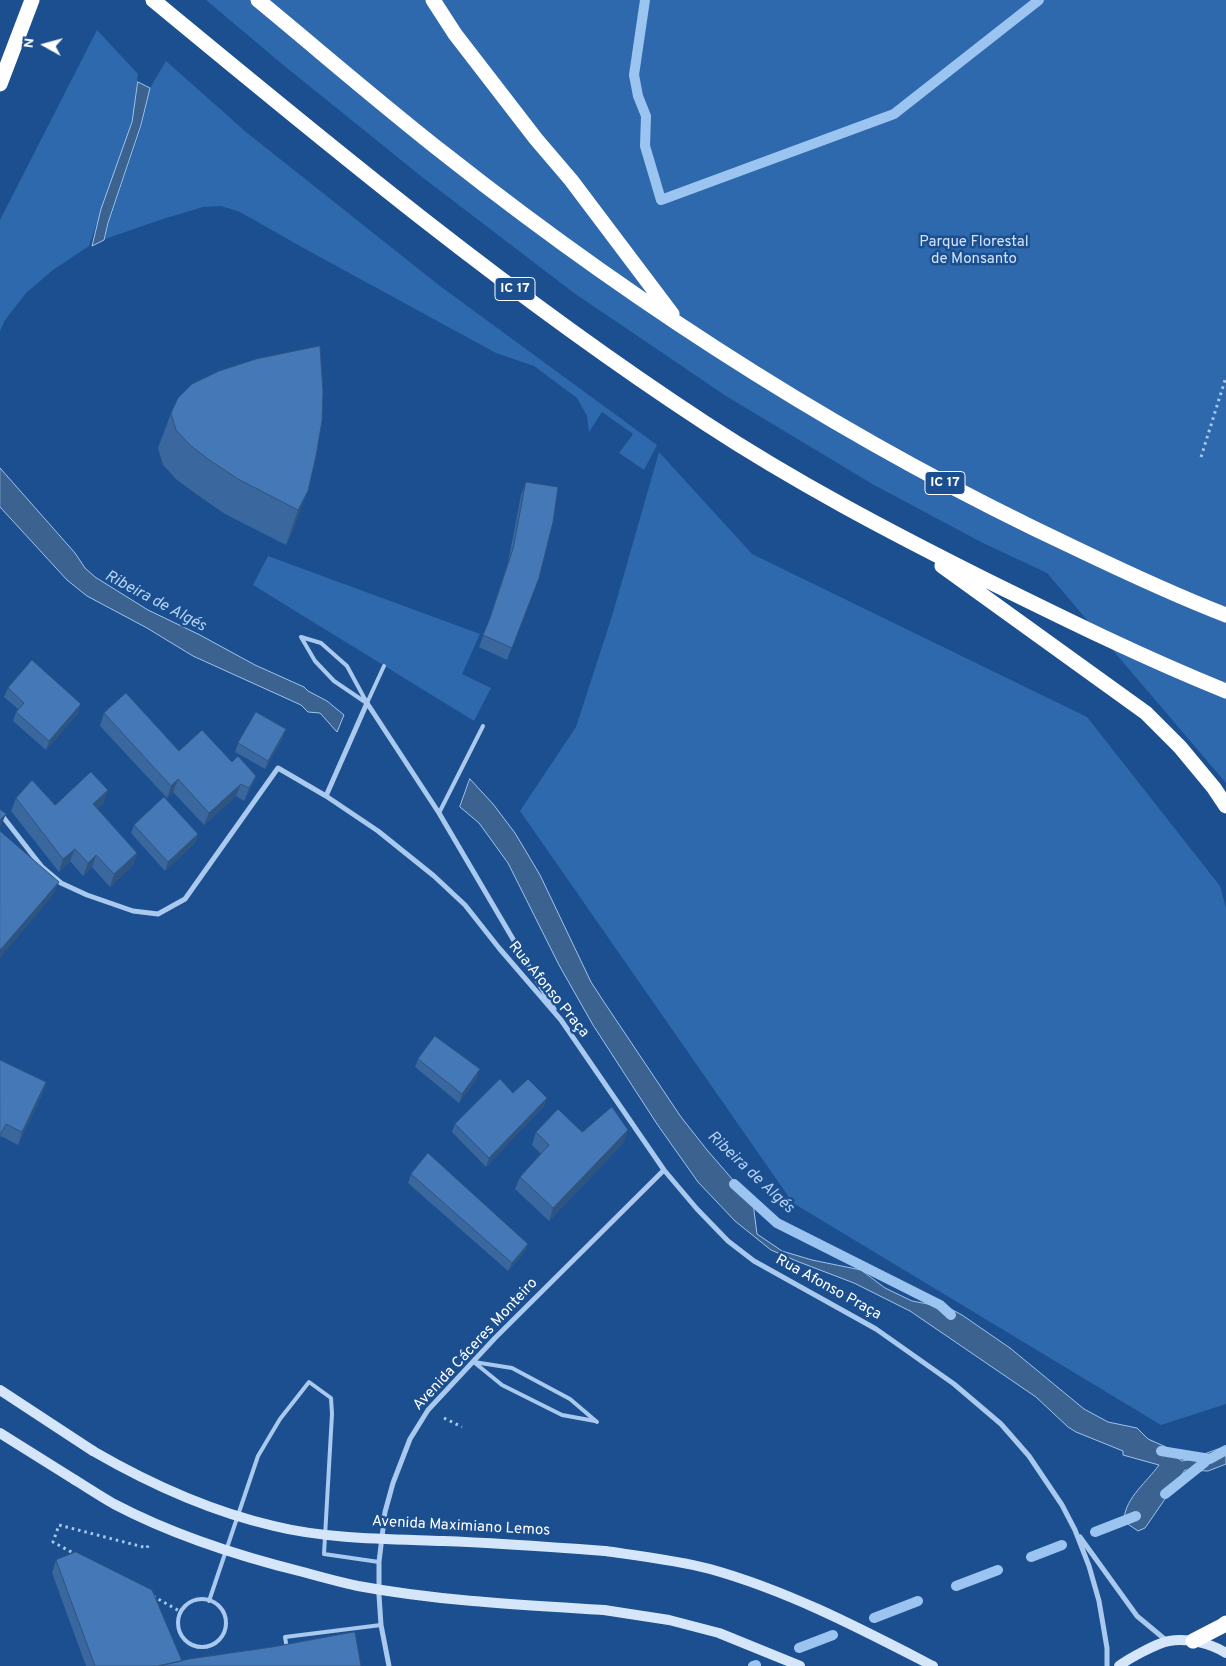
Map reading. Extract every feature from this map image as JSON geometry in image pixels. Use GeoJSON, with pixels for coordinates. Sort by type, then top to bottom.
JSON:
{"type":"FeatureCollection","features":[{"type":"Feature","properties":{"kind":"highway"},"geometry":{"type":"LineString","coordinates":[[0,84],[32,0]]}},
{"type":"Feature","properties":{"kind":"highway","name":"IC 17"},"geometry":{"type":"LineString","coordinates":[[153,0],[321,139],[466,252],[660,393],[748,450],[852,512],[904,539],[1091,632],[1226,691]]}},
{"type":"Feature","properties":{"kind":"highway","name":"IC 17"},"geometry":{"type":"LineString","coordinates":[[258,0],[446,155],[577,253],[679,323],[784,391],[867,441],[932,477],[1042,533],[1159,587],[1226,615]]}},
{"type":"Feature","properties":{"kind":"highway"},"geometry":{"type":"LineString","coordinates":[[433,0],[461,42],[536,139],[571,180],[679,323]]}},
{"type":"Feature","properties":{"kind":"highway"},"geometry":{"type":"LineString","coordinates":[[904,539],[1146,713],[1180,747],[1214,788],[1226,806]]}},
{"type":"Feature","properties":{"kind":"highway"},"geometry":{"type":"LineString","coordinates":[[1194,1641],[1226,1623]]}},
{"type":"Feature","properties":{"kind":"street"},"geometry":{"type":"LineString","coordinates":[[326,796],[367,703]]}},
{"type":"Feature","properties":{"kind":"street"},"geometry":{"type":"LineString","coordinates":[[367,703],[439,813],[561,1020]]}},
{"type":"Feature","properties":{"kind":"street","name":"Rua Afonso Praça"},"geometry":{"type":"LineString","coordinates":[[0,813],[42,868],[61,883],[87,895],[133,911],[158,914],[185,899],[278,768],[326,796],[378,831],[434,876],[465,905],[561,1020],[664,1170],[697,1209],[728,1241],[754,1261],[876,1329],[954,1384],[1001,1424],[1029,1456],[1062,1505],[1075,1530],[1089,1566],[1100,1600],[1107,1648],[1107,1666]]}},
{"type":"Feature","properties":{"kind":"street","name":"Avenida Cáceres Monteiro"},"geometry":{"type":"LineString","coordinates":[[389,1666],[381,1625],[379,1595],[380,1562],[385,1512],[393,1483],[410,1439],[428,1410],[664,1170]]}},
{"type":"Feature","properties":{"kind":"street","name":"Avenida Maximiano Lemos"},"geometry":{"type":"LineString","coordinates":[[0,1390],[131,1473],[208,1507],[275,1527],[313,1533],[360,1537],[495,1543],[605,1551],[664,1559],[700,1567],[761,1585],[812,1606],[933,1666]]}},
{"type":"Feature","properties":{"kind":"street"},"geometry":{"type":"LineString","coordinates":[[0,1434],[114,1504],[196,1540],[266,1563],[358,1586],[455,1599],[604,1610],[670,1620],[719,1634],[800,1666]]}},
{"type":"Feature","properties":{"kind":"street","name":"Rua Afonso Praça"},"geometry":{"type":"LineString","coordinates":[[1075,1530],[1137,1616],[1168,1641]]}},
{"type":"Feature","properties":{"kind":"street"},"geometry":{"type":"LineString","coordinates":[[1119,1666],[1127,1660],[1168,1641],[1194,1641],[1216,1647],[1226,1653]]}},
{"type":"Feature","properties":{"kind":"lane"},"geometry":{"type":"LineString","coordinates":[[301,637],[321,642],[347,666],[367,703],[334,681],[315,661],[301,637]]}},
{"type":"Feature","properties":{"kind":"lane"},"geometry":{"type":"LineString","coordinates":[[367,703],[384,666]]}},
{"type":"Feature","properties":{"kind":"lane"},"geometry":{"type":"LineString","coordinates":[[439,813],[483,726]]}},
{"type":"Feature","properties":{"kind":"lane"},"geometry":{"type":"LineString","coordinates":[[474,1362],[512,1368],[570,1398],[597,1422],[562,1415],[502,1385],[474,1362]]}},
{"type":"Feature","properties":{"kind":"lane"},"geometry":{"type":"LineString","coordinates":[[209,1601],[258,1456],[280,1420],[310,1382],[331,1398],[332,1414],[324,1554],[380,1562]]}},
{"type":"Feature","properties":{"kind":"lane"},"geometry":{"type":"LineString","coordinates":[[203,1599],[215,1602],[225,1613],[227,1621],[226,1632],[212,1646],[200,1648],[187,1643],[178,1626],[181,1612],[186,1605],[194,1601],[203,1599]]}},
{"type":"Feature","properties":{"kind":"lane"},"geometry":{"type":"LineString","coordinates":[[288,1655],[285,1637],[381,1625]]}},
{"type":"Feature","properties":{"kind":"path"},"geometry":{"type":"LineString","coordinates":[[1201,457],[1226,377]]}},
{"type":"Feature","properties":{"kind":"path"},"geometry":{"type":"LineString","coordinates":[[79,1556],[53,1542],[59,1525],[147,1548],[158,1524]]}},
{"type":"Feature","properties":{"kind":"path"},"geometry":{"type":"LineString","coordinates":[[147,1593],[181,1612]]}},
{"type":"Feature","properties":{"kind":"green space","name":"Parque Florestal de Monsanto"},"geometry":{"type":"Polygon","coordinates":[[[206,0],[1226,0],[1226,783],[1047,573],[981,542],[874,485],[726,396],[574,293],[422,177],[206,0]]]}},
{"type":"Feature","properties":{"kind":"green space"},"geometry":{"type":"Polygon","coordinates":[[[97,30],[138,74],[132,122],[89,246],[53,270],[26,293],[5,320],[0,331],[0,220],[97,30]]]}},
{"type":"Feature","properties":{"kind":"green space"},"geometry":{"type":"Polygon","coordinates":[[[166,61],[246,132],[440,286],[657,445],[644,470],[619,453],[633,434],[602,412],[589,432],[587,416],[577,398],[534,366],[496,353],[240,212],[221,206],[203,207],[105,239],[142,125],[150,88],[166,61]]]}},
{"type":"Feature","properties":{"kind":"green space"},"geometry":{"type":"Polygon","coordinates":[[[659,452],[752,554],[1087,717],[1220,886],[1226,908],[1226,1404],[1161,1425],[793,1203],[520,811],[576,727],[612,616],[659,452]]]}},
{"type":"Feature","properties":{"kind":"green space"},"geometry":{"type":"Polygon","coordinates":[[[268,556],[480,634],[462,674],[491,688],[474,721],[253,585],[268,556]]]}},
{"type":"Feature","properties":{"kind":"shaded area"},"geometry":{"type":"Polygon","coordinates":[[[138,82],[150,88],[141,125],[104,240],[92,246],[101,209],[132,122],[138,82]]]}},
{"type":"Feature","properties":{"kind":"shaded area"},"geometry":{"type":"Polygon","coordinates":[[[0,468],[75,553],[85,568],[95,577],[148,610],[200,635],[255,665],[304,687],[327,701],[344,715],[337,732],[320,713],[308,712],[301,705],[193,656],[147,628],[87,596],[67,580],[0,507],[0,468]]]}},
{"type":"Feature","properties":{"kind":"shaded area"},"geometry":{"type":"Polygon","coordinates":[[[470,779],[493,804],[515,833],[540,875],[591,982],[604,1002],[681,1117],[753,1203],[757,1234],[782,1251],[812,1260],[861,1270],[885,1288],[912,1301],[949,1308],[1010,1348],[1084,1409],[1108,1422],[1137,1428],[1148,1439],[1166,1447],[1182,1461],[1226,1446],[1226,1464],[1208,1471],[1185,1470],[1145,1528],[1138,1531],[1122,1520],[1133,1497],[1159,1465],[1123,1455],[1123,1451],[1076,1432],[1068,1427],[1036,1397],[910,1311],[854,1283],[771,1250],[735,1221],[698,1182],[657,1124],[593,1025],[559,965],[508,863],[479,823],[460,807],[470,779]]]}},
{"type":"Feature","properties":{"kind":"building"},"geometry":{"type":"Polygon","coordinates":[[[320,346],[323,392],[322,421],[308,491],[298,510],[238,479],[190,445],[176,430],[171,413],[178,398],[192,384],[219,371],[256,359],[320,346]]]}},
{"type":"Feature","properties":{"kind":"building"},"geometry":{"type":"Polygon","coordinates":[[[526,482],[558,487],[553,522],[539,578],[512,648],[483,635],[513,549],[526,482]]]}},
{"type":"Feature","properties":{"kind":"building"},"geometry":{"type":"Polygon","coordinates":[[[32,660],[81,704],[49,741],[16,712],[24,703],[8,688],[32,660]]]}},
{"type":"Feature","properties":{"kind":"building"},"geometry":{"type":"Polygon","coordinates":[[[126,693],[179,751],[202,730],[232,762],[238,756],[256,776],[249,788],[241,784],[209,813],[178,779],[171,786],[104,713],[126,693]]]}},
{"type":"Feature","properties":{"kind":"building"},"geometry":{"type":"Polygon","coordinates":[[[256,712],[286,729],[268,761],[238,743],[256,712]]]}},
{"type":"Feature","properties":{"kind":"building"},"geometry":{"type":"Polygon","coordinates":[[[91,772],[108,790],[93,804],[137,853],[114,874],[96,855],[88,863],[75,849],[63,859],[16,798],[32,780],[55,805],[91,772]]]}},
{"type":"Feature","properties":{"kind":"building"},"geometry":{"type":"Polygon","coordinates":[[[164,797],[198,834],[168,862],[134,825],[164,797]]]}},
{"type":"Feature","properties":{"kind":"building"},"geometry":{"type":"Polygon","coordinates":[[[0,809],[6,814],[0,820],[0,809]]]}},
{"type":"Feature","properties":{"kind":"building"},"geometry":{"type":"Polygon","coordinates":[[[0,831],[59,882],[1,949],[0,949],[0,831]]]}},
{"type":"Feature","properties":{"kind":"building"},"geometry":{"type":"Polygon","coordinates":[[[435,1036],[480,1069],[462,1094],[418,1059],[435,1036]]]}},
{"type":"Feature","properties":{"kind":"building"},"geometry":{"type":"Polygon","coordinates":[[[0,1060],[46,1082],[22,1132],[6,1124],[0,1135],[0,1060]]]}},
{"type":"Feature","properties":{"kind":"building"},"geometry":{"type":"Polygon","coordinates":[[[500,1079],[513,1093],[528,1079],[547,1098],[489,1158],[455,1124],[500,1079]]]}},
{"type":"Feature","properties":{"kind":"building"},"geometry":{"type":"Polygon","coordinates":[[[612,1107],[628,1130],[553,1208],[520,1177],[549,1145],[536,1132],[558,1109],[582,1132],[612,1107]]]}},
{"type":"Feature","properties":{"kind":"building"},"geometry":{"type":"Polygon","coordinates":[[[428,1153],[528,1244],[512,1263],[411,1174],[428,1153]]]}},
{"type":"Feature","properties":{"kind":"building"},"geometry":{"type":"Polygon","coordinates":[[[76,1552],[152,1590],[182,1661],[158,1666],[95,1666],[56,1560],[76,1552]]]}},
{"type":"Feature","properties":{"kind":"building"},"geometry":{"type":"Polygon","coordinates":[[[355,1632],[361,1666],[158,1666],[189,1659],[355,1632]]]}},
{"type":"Feature","properties":{"kind":"waterway"},"geometry":{"type":"LineString","coordinates":[[645,0],[634,75],[638,96],[646,116],[645,146],[661,200],[894,114],[1039,0]]}},
{"type":"Feature","properties":{"kind":"waterway","name":"Ribeira de Algés"},"geometry":{"type":"LineString","coordinates":[[734,1184],[777,1223],[940,1305],[951,1315]]}},
{"type":"Feature","properties":{"kind":"waterway","name":"Ribeira de Algés"},"geometry":{"type":"LineString","coordinates":[[1161,1451],[1210,1459],[1226,1450]]}},
{"type":"Feature","properties":{"kind":"waterway"},"geometry":{"type":"LineString","coordinates":[[1165,1494],[1205,1462]]}},
{"type":"Feature","properties":{"kind":"waterway"},"geometry":{"type":"LineString","coordinates":[[1095,1532],[1136,1516]]}},
{"type":"Feature","properties":{"kind":"waterway"},"geometry":{"type":"LineString","coordinates":[[1031,1557],[1062,1545]]}},
{"type":"Feature","properties":{"kind":"waterway"},"geometry":{"type":"LineString","coordinates":[[956,1586],[998,1570]]}},
{"type":"Feature","properties":{"kind":"waterway"},"geometry":{"type":"LineString","coordinates":[[874,1618],[918,1601]]}},
{"type":"Feature","properties":{"kind":"waterway"},"geometry":{"type":"LineString","coordinates":[[799,1648],[833,1635]]}}]}
